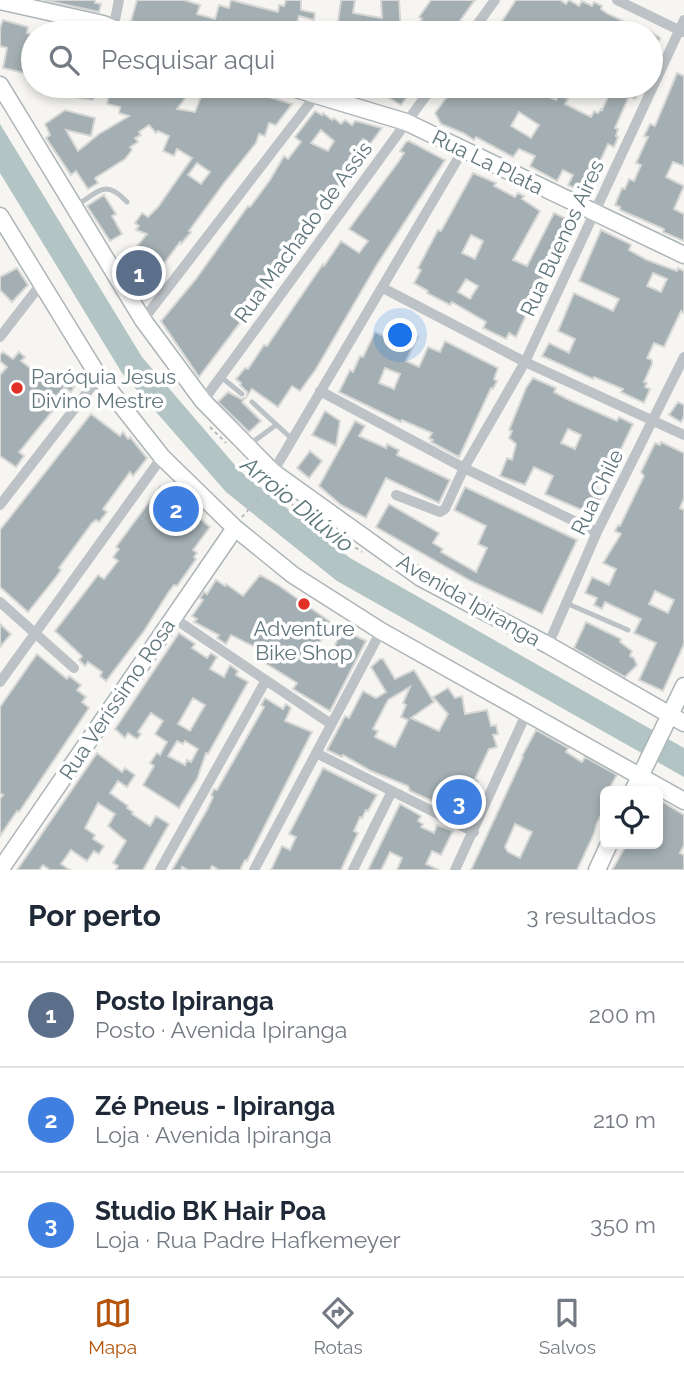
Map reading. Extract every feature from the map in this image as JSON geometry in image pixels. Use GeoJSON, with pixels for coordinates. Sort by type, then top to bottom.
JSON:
{"type":"FeatureCollection","features":[{"type":"Feature","properties":{"kind":"main road"},"geometry":{"type":"LineString","coordinates":[[0,1],[90,21]]}},
{"type":"Feature","properties":{"kind":"main road"},"geometry":{"type":"LineString","coordinates":[[0,11],[47,21]]}},
{"type":"Feature","properties":{"kind":"main road","name":"Avenida Ipiranga"},"geometry":{"type":"LineString","coordinates":[[0,85],[143,320],[240,447],[272,478],[421,578],[548,645],[673,722]]}},
{"type":"Feature","properties":{"kind":"main road","name":"Rua La Plata"},"geometry":{"type":"LineString","coordinates":[[326,98],[406,122],[684,255]]}},
{"type":"Feature","properties":{"kind":"main road"},"geometry":{"type":"LineString","coordinates":[[0,216],[99,377],[162,457],[239,522],[293,575],[381,631],[684,801]]}},
{"type":"Feature","properties":{"kind":"main road","name":"Rua Veríssimo Rosa"},"geometry":{"type":"LineString","coordinates":[[0,870],[239,522]]}},
{"type":"Feature","properties":{"kind":"main road"},"geometry":{"type":"LineString","coordinates":[[640,778],[673,722],[684,686]]}},
{"type":"Feature","properties":{"kind":"main road"},"geometry":{"type":"LineString","coordinates":[[597,870],[607,849]]}},
{"type":"Feature","properties":{"kind":"street"},"geometry":{"type":"LineString","coordinates":[[118,21],[119,0]]}},
{"type":"Feature","properties":{"kind":"street"},"geometry":{"type":"LineString","coordinates":[[480,21],[495,0]]}},
{"type":"Feature","properties":{"kind":"street"},"geometry":{"type":"LineString","coordinates":[[617,0],[682,28]]}},
{"type":"Feature","properties":{"kind":"street","name":"Rua Buenos Aires"},"geometry":{"type":"LineString","coordinates":[[663,69],[682,28]]}},
{"type":"Feature","properties":{"kind":"street"},"geometry":{"type":"LineString","coordinates":[[143,320],[314,98]]}},
{"type":"Feature","properties":{"kind":"street","name":"Rua Machado de Assis"},"geometry":{"type":"LineString","coordinates":[[204,401],[424,98]]}},
{"type":"Feature","properties":{"kind":"street","name":"Rua Buenos Aires"},"geometry":{"type":"LineString","coordinates":[[396,495],[443,512],[464,468],[525,362],[650,98]]}},
{"type":"Feature","properties":{"kind":"street"},"geometry":{"type":"LineString","coordinates":[[272,478],[292,439],[463,150]]}},
{"type":"Feature","properties":{"kind":"street"},"geometry":{"type":"LineString","coordinates":[[0,337],[41,284]]}},
{"type":"Feature","properties":{"kind":"street"},"geometry":{"type":"LineString","coordinates":[[383,288],[525,362],[684,435]]}},
{"type":"Feature","properties":{"kind":"street","name":"Rua Chile"},"geometry":{"type":"LineString","coordinates":[[548,645],[597,532],[684,357]]}},
{"type":"Feature","properties":{"kind":"street"},"geometry":{"type":"LineString","coordinates":[[0,505],[99,377]]}},
{"type":"Feature","properties":{"kind":"street"},"geometry":{"type":"LineString","coordinates":[[320,391],[464,468],[597,532]]}},
{"type":"Feature","properties":{"kind":"street"},"geometry":{"type":"LineString","coordinates":[[0,682],[162,457]]}},
{"type":"Feature","properties":{"kind":"street"},"geometry":{"type":"LineString","coordinates":[[0,602],[74,668]]}},
{"type":"Feature","properties":{"kind":"street"},"geometry":{"type":"LineString","coordinates":[[172,617],[331,724]]}},
{"type":"Feature","properties":{"kind":"street"},"geometry":{"type":"LineString","coordinates":[[254,870],[381,631]]}},
{"type":"Feature","properties":{"kind":"street"},"geometry":{"type":"LineString","coordinates":[[160,870],[266,680]]}},
{"type":"Feature","properties":{"kind":"street"},"geometry":{"type":"LineString","coordinates":[[455,870],[527,712]]}},
{"type":"Feature","properties":{"kind":"street"},"geometry":{"type":"LineString","coordinates":[[316,753],[474,832]]}},
{"type":"Feature","properties":{"kind":"street"},"geometry":{"type":"LineString","coordinates":[[353,870],[392,791]]}},
{"type":"Feature","properties":{"kind":"lane"},"geometry":{"type":"LineString","coordinates":[[74,207],[104,188],[116,190],[127,202]]}},
{"type":"Feature","properties":{"kind":"lane"},"geometry":{"type":"LineString","coordinates":[[221,377],[242,394]]}},
{"type":"Feature","properties":{"kind":"lane"},"geometry":{"type":"LineString","coordinates":[[252,402],[292,439]]}},
{"type":"Feature","properties":{"kind":"lane"},"geometry":{"type":"LineString","coordinates":[[240,447],[276,425]]}},
{"type":"Feature","properties":{"kind":"lane"},"geometry":{"type":"LineString","coordinates":[[566,603],[628,630]]}},
{"type":"Feature","properties":{"kind":"path"},"geometry":{"type":"LineString","coordinates":[[205,421],[240,447]]}},
{"type":"Feature","properties":{"kind":"path"},"geometry":{"type":"LineString","coordinates":[[239,522],[272,478]]}},
{"type":"Feature","properties":{"kind":"path"},"geometry":{"type":"LineString","coordinates":[[278,491],[293,505],[369,557]]}},
{"type":"Feature","properties":{"kind":"shaded area","name":"Arroio Dilúvio"},"geometry":{"type":"Polygon","coordinates":[[[0,124],[142,357],[240,471],[350,558],[684,748],[684,777],[337,581],[226,492],[122,373],[0,173],[0,124]]]}},
{"type":"Feature","properties":{"kind":"building"},"geometry":{"type":"Polygon","coordinates":[[[44,0],[95,0],[95,3],[101,4],[99,12],[44,0]]]}},
{"type":"Feature","properties":{"kind":"building"},"geometry":{"type":"Polygon","coordinates":[[[137,0],[184,0],[200,5],[197,14],[215,19],[219,5],[229,8],[231,0],[278,12],[279,5],[284,6],[286,0],[301,0],[301,10],[315,13],[314,20],[299,16],[298,21],[131,21],[137,0]]]}},
{"type":"Feature","properties":{"kind":"building"},"geometry":{"type":"Polygon","coordinates":[[[341,0],[355,0],[353,13],[382,18],[381,0],[399,0],[400,21],[338,21],[341,0]]]}},
{"type":"Feature","properties":{"kind":"building"},"geometry":{"type":"Polygon","coordinates":[[[431,0],[475,0],[460,21],[420,21],[422,19],[419,17],[431,0]]]}},
{"type":"Feature","properties":{"kind":"building"},"geometry":{"type":"Polygon","coordinates":[[[516,0],[560,0],[566,4],[569,0],[579,6],[582,1],[592,6],[594,2],[602,6],[601,9],[608,14],[623,21],[502,21],[516,0]]]}},
{"type":"Feature","properties":{"kind":"building"},"geometry":{"type":"Polygon","coordinates":[[[3,20],[21,25],[21,72],[3,68],[7,48],[0,46],[3,20]]]}},
{"type":"Feature","properties":{"kind":"building"},"geometry":{"type":"Polygon","coordinates":[[[677,73],[684,76],[684,166],[673,162],[666,177],[684,186],[674,209],[684,214],[684,241],[620,210],[620,207],[615,205],[629,179],[634,181],[641,165],[636,163],[648,137],[644,136],[650,124],[655,126],[677,73]]]}},
{"type":"Feature","properties":{"kind":"building"},"geometry":{"type":"Polygon","coordinates":[[[108,98],[185,98],[177,109],[195,112],[200,98],[272,98],[292,104],[276,125],[269,123],[265,136],[259,134],[256,143],[224,183],[189,231],[191,232],[143,288],[127,263],[146,252],[137,246],[147,234],[136,230],[139,226],[135,223],[142,213],[148,217],[158,207],[192,158],[177,149],[174,156],[163,151],[169,136],[158,131],[156,133],[149,125],[139,132],[141,135],[135,138],[138,142],[130,147],[132,150],[125,159],[95,178],[98,183],[88,189],[76,171],[71,175],[46,138],[50,135],[45,124],[65,110],[95,118],[91,136],[66,130],[78,151],[99,134],[129,116],[119,113],[120,107],[107,104],[108,98]],[[197,163],[188,175],[201,184],[210,172],[197,163]]]}},
{"type":"Feature","properties":{"kind":"building"},"geometry":{"type":"Polygon","coordinates":[[[389,98],[406,98],[401,105],[389,98]]]}},
{"type":"Feature","properties":{"kind":"building"},"geometry":{"type":"Polygon","coordinates":[[[446,98],[566,98],[568,99],[565,104],[591,117],[594,111],[598,113],[602,110],[608,98],[628,98],[615,128],[618,129],[618,137],[614,147],[608,144],[585,193],[568,185],[573,175],[563,170],[557,181],[530,166],[535,156],[519,149],[513,157],[476,137],[474,140],[441,124],[435,113],[446,98]],[[519,112],[511,126],[531,138],[539,125],[519,112]]]}},
{"type":"Feature","properties":{"kind":"building"},"geometry":{"type":"Polygon","coordinates":[[[315,111],[332,120],[334,118],[341,124],[345,120],[352,125],[355,121],[382,128],[370,144],[363,139],[355,150],[362,155],[331,196],[333,198],[314,219],[279,271],[199,377],[161,321],[196,279],[248,206],[250,207],[284,156],[288,159],[301,142],[295,137],[315,111]],[[321,130],[311,143],[328,151],[334,141],[321,130]]]}},
{"type":"Feature","properties":{"kind":"building"},"geometry":{"type":"Polygon","coordinates":[[[409,141],[445,160],[376,266],[316,369],[300,391],[292,386],[278,407],[252,389],[247,396],[247,392],[236,379],[245,368],[248,369],[264,345],[267,346],[323,264],[324,266],[341,241],[359,253],[368,241],[349,229],[399,161],[404,153],[400,151],[409,141]]]}},
{"type":"Feature","properties":{"kind":"building"},"geometry":{"type":"Polygon","coordinates":[[[473,173],[496,183],[494,186],[515,197],[518,193],[524,196],[522,199],[540,211],[513,260],[527,266],[554,213],[578,224],[562,256],[556,253],[551,260],[516,337],[509,333],[506,339],[483,328],[486,322],[452,302],[450,305],[427,293],[428,291],[414,283],[421,270],[418,268],[438,230],[441,231],[473,173]],[[471,235],[462,253],[475,259],[483,241],[471,235]],[[466,279],[458,292],[470,299],[478,286],[466,279]]]}},
{"type":"Feature","properties":{"kind":"building"},"geometry":{"type":"Polygon","coordinates":[[[104,195],[116,214],[112,216],[122,234],[110,241],[87,206],[104,195]]]}},
{"type":"Feature","properties":{"kind":"building"},"geometry":{"type":"Polygon","coordinates":[[[601,230],[628,243],[631,245],[629,250],[647,260],[684,271],[684,313],[681,311],[664,347],[654,343],[647,358],[652,360],[652,364],[644,382],[647,383],[645,387],[650,389],[644,403],[621,392],[623,389],[542,356],[549,343],[569,353],[575,339],[558,331],[574,293],[613,311],[619,299],[579,281],[601,230]],[[653,273],[647,286],[661,292],[667,279],[653,273]]]}},
{"type":"Feature","properties":{"kind":"building"},"geometry":{"type":"Polygon","coordinates":[[[17,268],[28,285],[12,302],[0,290],[0,277],[17,268]]]}},
{"type":"Feature","properties":{"kind":"building"},"geometry":{"type":"Polygon","coordinates":[[[396,326],[418,337],[406,361],[419,367],[428,347],[440,352],[445,341],[498,368],[494,379],[497,381],[493,389],[491,388],[459,457],[431,442],[433,440],[429,438],[432,433],[402,420],[401,422],[339,392],[350,370],[353,372],[360,356],[363,357],[375,332],[390,339],[396,326]],[[385,368],[379,383],[394,389],[400,374],[385,368]]]}},
{"type":"Feature","properties":{"kind":"building"},"geometry":{"type":"Polygon","coordinates":[[[3,352],[13,359],[19,352],[25,357],[21,361],[37,373],[45,377],[50,371],[58,378],[61,374],[69,377],[75,385],[71,392],[64,387],[54,399],[59,403],[19,452],[24,456],[16,467],[0,456],[0,375],[7,367],[0,361],[3,352]]]}},
{"type":"Feature","properties":{"kind":"building"},"geometry":{"type":"Polygon","coordinates":[[[533,378],[556,388],[554,392],[567,399],[617,421],[619,417],[633,424],[611,470],[615,472],[608,487],[593,480],[602,497],[596,504],[597,507],[590,511],[584,511],[545,494],[553,476],[534,467],[525,485],[500,476],[507,458],[512,460],[516,444],[509,438],[512,431],[509,430],[526,388],[533,378]],[[568,429],[561,443],[575,449],[581,435],[568,429]]]}},
{"type":"Feature","properties":{"kind":"building"},"geometry":{"type":"Polygon","coordinates":[[[228,392],[241,399],[245,398],[242,402],[261,421],[249,432],[218,402],[228,392]]]}},
{"type":"Feature","properties":{"kind":"building"},"geometry":{"type":"Polygon","coordinates":[[[678,402],[684,405],[681,422],[669,415],[678,402]]]}},
{"type":"Feature","properties":{"kind":"building"},"geometry":{"type":"Polygon","coordinates":[[[325,411],[340,421],[336,446],[312,435],[325,411]]]}},
{"type":"Feature","properties":{"kind":"building"},"geometry":{"type":"Polygon","coordinates":[[[91,414],[120,436],[123,432],[128,439],[130,437],[147,458],[133,476],[130,472],[103,509],[107,512],[99,522],[96,520],[92,523],[59,568],[61,570],[56,577],[28,612],[0,587],[0,530],[91,414]]]}},
{"type":"Feature","properties":{"kind":"building"},"geometry":{"type":"Polygon","coordinates":[[[355,421],[365,426],[359,436],[386,448],[387,444],[399,450],[397,455],[450,480],[439,503],[386,478],[366,518],[341,505],[319,486],[355,421]]]}},
{"type":"Feature","properties":{"kind":"building"},"geometry":{"type":"Polygon","coordinates":[[[661,442],[684,453],[684,498],[680,508],[684,510],[684,644],[663,691],[639,680],[656,643],[634,633],[641,619],[605,602],[602,609],[594,605],[597,598],[585,593],[592,577],[609,585],[616,569],[603,563],[621,534],[615,531],[644,476],[641,472],[655,443],[660,445],[661,442]],[[655,591],[649,604],[668,613],[674,600],[655,591]]]}},
{"type":"Feature","properties":{"kind":"building"},"geometry":{"type":"Polygon","coordinates":[[[310,451],[322,461],[309,478],[297,468],[310,451]]]}},
{"type":"Feature","properties":{"kind":"building"},"geometry":{"type":"Polygon","coordinates":[[[160,487],[210,527],[193,550],[197,553],[194,557],[196,559],[177,586],[174,585],[168,593],[144,631],[106,681],[100,676],[102,672],[88,662],[85,666],[79,660],[82,656],[55,631],[98,575],[104,579],[118,561],[113,557],[119,549],[116,547],[160,487]]]}},
{"type":"Feature","properties":{"kind":"building"},"geometry":{"type":"Polygon","coordinates":[[[465,487],[577,540],[542,614],[471,581],[376,527],[389,504],[439,533],[433,543],[443,549],[441,552],[476,572],[487,548],[478,544],[486,526],[454,510],[465,487]]]}},
{"type":"Feature","properties":{"kind":"building"},"geometry":{"type":"Polygon","coordinates":[[[260,575],[336,626],[366,641],[330,711],[293,689],[297,683],[265,663],[267,660],[256,654],[259,649],[231,635],[226,644],[217,638],[219,635],[194,622],[197,619],[192,616],[203,600],[200,598],[204,592],[207,594],[216,580],[243,596],[260,575]],[[326,631],[315,652],[327,661],[339,637],[326,631]]]}},
{"type":"Feature","properties":{"kind":"building"},"geometry":{"type":"Polygon","coordinates":[[[586,622],[621,639],[620,642],[632,651],[630,656],[637,665],[625,677],[574,648],[586,622]]]}},
{"type":"Feature","properties":{"kind":"building"},"geometry":{"type":"Polygon","coordinates":[[[0,624],[11,634],[0,647],[0,624]]]}},
{"type":"Feature","properties":{"kind":"building"},"geometry":{"type":"Polygon","coordinates":[[[179,633],[195,644],[192,648],[207,658],[211,653],[217,657],[210,669],[224,677],[230,665],[238,671],[236,675],[248,682],[208,754],[206,753],[197,779],[179,808],[143,785],[154,766],[150,763],[157,753],[160,755],[167,742],[155,734],[163,721],[151,713],[138,732],[141,734],[137,739],[128,733],[125,738],[115,729],[179,633]],[[193,698],[178,724],[190,731],[205,705],[193,698]],[[177,741],[168,756],[185,765],[187,760],[191,762],[198,749],[185,741],[183,744],[177,741]]]}},
{"type":"Feature","properties":{"kind":"building"},"geometry":{"type":"Polygon","coordinates":[[[37,654],[67,679],[69,676],[81,685],[77,690],[86,697],[82,702],[89,708],[0,836],[0,799],[3,795],[0,793],[0,707],[37,654]]]}},
{"type":"Feature","properties":{"kind":"building"},"geometry":{"type":"Polygon","coordinates":[[[383,659],[395,679],[414,670],[434,702],[411,718],[439,731],[448,714],[433,697],[448,688],[455,698],[462,696],[465,714],[487,710],[491,726],[496,725],[498,734],[493,735],[497,747],[489,749],[475,779],[478,786],[474,794],[461,788],[452,810],[410,791],[408,786],[327,750],[345,716],[349,718],[363,691],[376,698],[386,692],[371,667],[383,659]],[[410,687],[388,700],[373,729],[378,731],[375,737],[395,747],[408,720],[401,717],[406,705],[403,703],[410,687]]]}},
{"type":"Feature","properties":{"kind":"building"},"geometry":{"type":"Polygon","coordinates":[[[265,698],[283,709],[286,704],[291,708],[285,721],[312,732],[247,861],[245,860],[240,870],[219,870],[212,866],[210,870],[188,870],[182,867],[181,870],[172,870],[207,810],[214,789],[217,790],[264,707],[261,705],[265,698]]]}},
{"type":"Feature","properties":{"kind":"building"},"geometry":{"type":"Polygon","coordinates":[[[536,730],[568,748],[566,752],[582,762],[585,757],[617,775],[611,786],[600,786],[600,817],[577,870],[471,870],[536,730]],[[515,824],[505,847],[508,852],[520,858],[532,832],[515,824]]]}},
{"type":"Feature","properties":{"kind":"building"},"geometry":{"type":"Polygon","coordinates":[[[97,753],[122,772],[125,768],[135,775],[127,787],[118,781],[110,793],[128,806],[132,814],[150,826],[156,816],[169,824],[143,870],[116,870],[118,866],[113,863],[126,841],[108,826],[115,814],[98,803],[85,828],[95,835],[93,839],[104,846],[99,854],[94,851],[87,861],[71,850],[61,864],[70,870],[50,870],[43,865],[39,870],[17,870],[97,753]]]}},
{"type":"Feature","properties":{"kind":"building"},"geometry":{"type":"Polygon","coordinates":[[[323,768],[377,795],[368,811],[360,817],[354,831],[358,833],[341,870],[271,870],[282,846],[290,850],[296,837],[289,834],[323,768]]]}},
{"type":"Feature","properties":{"kind":"building"},"geometry":{"type":"Polygon","coordinates":[[[663,802],[684,815],[684,845],[680,853],[684,855],[684,870],[612,870],[624,849],[663,849],[663,802]]]}},
{"type":"Feature","properties":{"kind":"building"},"geometry":{"type":"Polygon","coordinates":[[[400,804],[421,816],[418,821],[423,824],[421,827],[434,833],[437,825],[453,831],[441,855],[432,851],[426,864],[439,870],[397,870],[402,858],[390,852],[381,870],[368,870],[400,804]]]}},
{"type":"Feature","properties":{"kind":"place","name":"Posto Ipiranga"},"geometry":{"type":"Point","coordinates":[139,273]}},
{"type":"Feature","properties":{"kind":"place","name":"Paróquia Jesus Divino Mestre"},"geometry":{"type":"Point","coordinates":[17,388]}},
{"type":"Feature","properties":{"kind":"place","name":"Zé Pneus - Ipiranga"},"geometry":{"type":"Point","coordinates":[176,509]}},
{"type":"Feature","properties":{"kind":"place","name":"Adventure Bike Shop"},"geometry":{"type":"Point","coordinates":[304,604]}},
{"type":"Feature","properties":{"kind":"place","name":"Studio BK Hair Poa"},"geometry":{"type":"Point","coordinates":[459,802]}}]}
